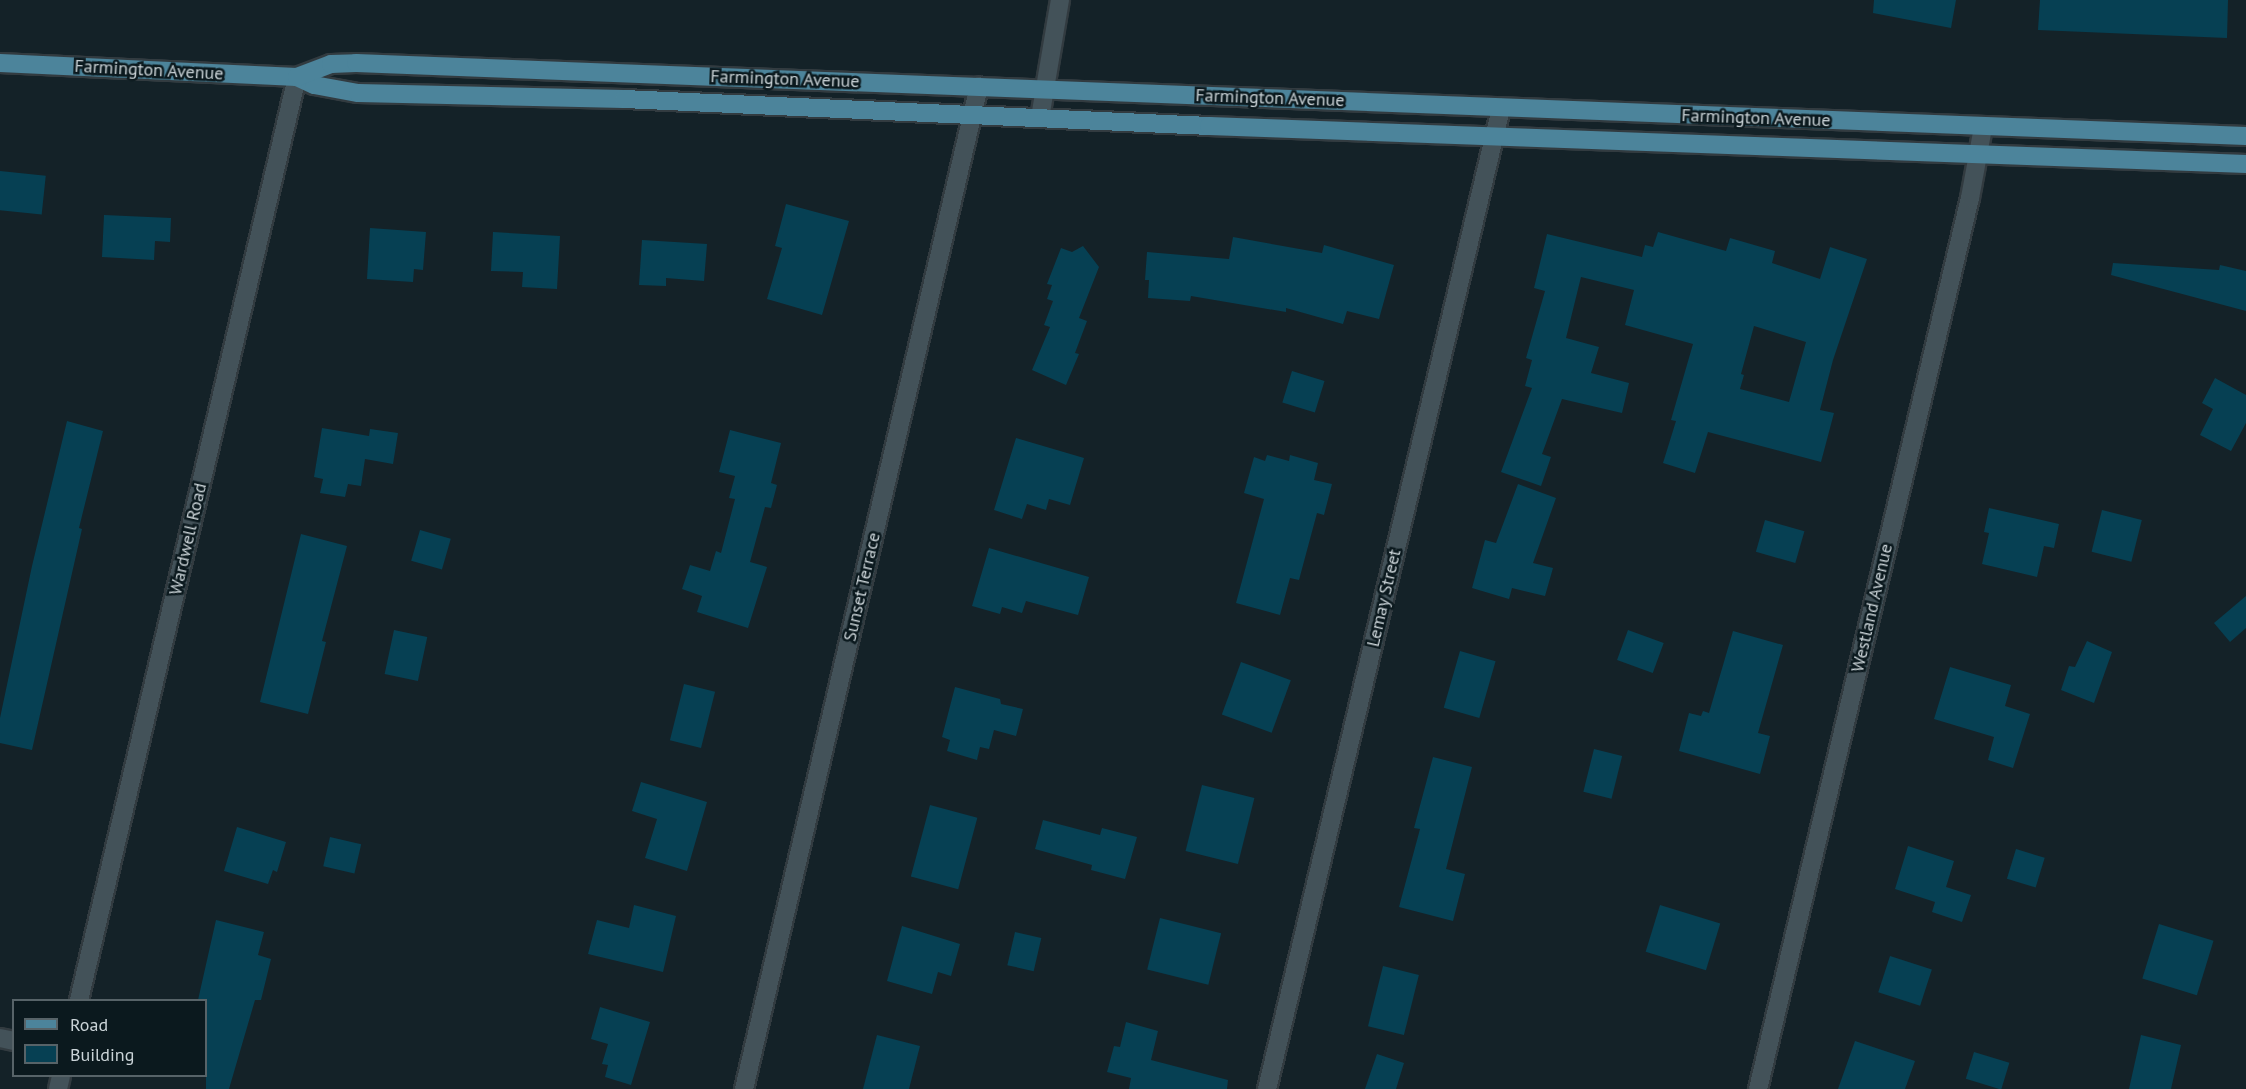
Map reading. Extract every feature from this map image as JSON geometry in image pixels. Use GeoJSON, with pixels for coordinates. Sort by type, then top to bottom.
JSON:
{"type":"FeatureCollection","features":[{"type":"Feature","properties":{"kind":"main road","name":"Farmington Avenue"},"geometry":{"type":"LineString","coordinates":[[0,63],[297,77],[314,85],[358,93],[624,99],[972,116],[2246,164]]}},
{"type":"Feature","properties":{"kind":"main road","name":"Farmington Avenue"},"geometry":{"type":"LineString","coordinates":[[297,77],[331,64],[349,63],[2246,136]]}},
{"type":"Feature","properties":{"kind":"street"},"geometry":{"type":"LineString","coordinates":[[1040,118],[1060,0]]}},
{"type":"Feature","properties":{"kind":"street","name":"Wardwell Road"},"geometry":{"type":"LineString","coordinates":[[79,999],[297,77]]}},
{"type":"Feature","properties":{"kind":"street","name":"Sunset Terrace"},"geometry":{"type":"LineString","coordinates":[[744,1089],[979,86]]}},
{"type":"Feature","properties":{"kind":"street","name":"Lemay Street"},"geometry":{"type":"LineString","coordinates":[[1268,1089],[1501,108]]}},
{"type":"Feature","properties":{"kind":"street","name":"Westland Avenue"},"geometry":{"type":"LineString","coordinates":[[1758,1089],[1983,127]]}},
{"type":"Feature","properties":{"kind":"building"},"geometry":{"type":"Polygon","coordinates":[[[1874,0],[1956,0],[1951,28],[1873,13],[1874,0]]]}},
{"type":"Feature","properties":{"kind":"building"},"geometry":{"type":"Polygon","coordinates":[[[2040,0],[2228,0],[2227,38],[2038,30],[2040,0]]]}},
{"type":"Feature","properties":{"kind":"building"},"geometry":{"type":"Polygon","coordinates":[[[0,171],[46,176],[42,215],[0,210],[0,171]]]}},
{"type":"Feature","properties":{"kind":"building"},"geometry":{"type":"Polygon","coordinates":[[[786,204],[849,221],[822,315],[767,299],[782,248],[775,246],[786,204]]]}},
{"type":"Feature","properties":{"kind":"building"},"geometry":{"type":"Polygon","coordinates":[[[104,215],[171,218],[170,242],[155,241],[154,260],[102,257],[104,215]]]}},
{"type":"Feature","properties":{"kind":"building"},"geometry":{"type":"Polygon","coordinates":[[[370,228],[426,232],[423,270],[414,269],[413,282],[367,279],[370,228]]]}},
{"type":"Feature","properties":{"kind":"building"},"geometry":{"type":"Polygon","coordinates":[[[493,232],[560,236],[557,289],[522,287],[523,272],[491,271],[493,232]]]}},
{"type":"Feature","properties":{"kind":"building"},"geometry":{"type":"Polygon","coordinates":[[[1658,232],[1726,251],[1730,238],[1775,251],[1772,263],[1820,279],[1830,247],[1867,259],[1833,360],[1820,410],[1834,413],[1821,462],[1708,432],[1695,473],[1663,463],[1676,421],[1671,420],[1693,344],[1625,325],[1634,290],[1581,277],[1566,338],[1599,347],[1591,373],[1629,383],[1622,413],[1562,399],[1542,454],[1551,457],[1541,486],[1501,472],[1532,388],[1525,386],[1532,360],[1526,358],[1545,291],[1534,288],[1547,234],[1642,257],[1645,245],[1653,247],[1658,232]],[[1754,326],[1741,374],[1744,375],[1740,389],[1789,402],[1806,342],[1754,326]]]}},
{"type":"Feature","properties":{"kind":"building"},"geometry":{"type":"Polygon","coordinates":[[[1233,237],[1322,253],[1324,245],[1394,265],[1379,319],[1347,311],[1343,324],[1286,308],[1286,312],[1191,296],[1190,301],[1148,298],[1149,280],[1145,280],[1147,252],[1229,259],[1233,237]]]}},
{"type":"Feature","properties":{"kind":"building"},"geometry":{"type":"Polygon","coordinates":[[[642,240],[707,244],[704,281],[666,278],[666,286],[639,285],[642,240]]]}},
{"type":"Feature","properties":{"kind":"building"},"geometry":{"type":"Polygon","coordinates":[[[1083,246],[1099,267],[1079,318],[1087,321],[1075,353],[1079,354],[1066,385],[1032,370],[1050,327],[1044,325],[1053,301],[1047,299],[1052,285],[1047,284],[1061,248],[1072,252],[1083,246]]]}},
{"type":"Feature","properties":{"kind":"building"},"geometry":{"type":"Polygon","coordinates":[[[2113,263],[2219,270],[2220,265],[2246,271],[2246,311],[2111,275],[2113,263]]]}},
{"type":"Feature","properties":{"kind":"building"},"geometry":{"type":"Polygon","coordinates":[[[1292,371],[1325,381],[1315,412],[1282,403],[1292,371]]]}},
{"type":"Feature","properties":{"kind":"building"},"geometry":{"type":"Polygon","coordinates":[[[2215,378],[2246,395],[2246,423],[2231,451],[2200,435],[2213,409],[2202,403],[2215,378]]]}},
{"type":"Feature","properties":{"kind":"building"},"geometry":{"type":"Polygon","coordinates":[[[67,421],[103,431],[79,528],[82,529],[32,750],[0,743],[0,718],[32,566],[67,421]]]}},
{"type":"Feature","properties":{"kind":"building"},"geometry":{"type":"Polygon","coordinates":[[[322,428],[369,436],[370,429],[398,433],[393,464],[365,459],[361,486],[348,484],[345,497],[320,493],[323,479],[314,477],[322,428]]]}},
{"type":"Feature","properties":{"kind":"building"},"geometry":{"type":"Polygon","coordinates":[[[730,430],[781,443],[771,483],[777,485],[771,508],[765,507],[750,562],[767,567],[748,628],[697,612],[702,596],[682,589],[690,565],[710,571],[716,551],[721,553],[735,499],[729,498],[735,476],[719,472],[730,430]]]}},
{"type":"Feature","properties":{"kind":"building"},"geometry":{"type":"Polygon","coordinates":[[[1016,438],[1084,458],[1070,505],[1049,499],[1046,510],[1027,504],[1022,519],[994,510],[1016,438]]]}},
{"type":"Feature","properties":{"kind":"building"},"geometry":{"type":"Polygon","coordinates":[[[1267,455],[1289,461],[1290,455],[1318,463],[1314,480],[1332,484],[1324,515],[1317,513],[1299,580],[1290,578],[1280,615],[1236,603],[1264,499],[1244,493],[1254,457],[1265,461],[1267,455]]]}},
{"type":"Feature","properties":{"kind":"building"},"geometry":{"type":"Polygon","coordinates":[[[1518,484],[1556,498],[1533,563],[1553,568],[1545,596],[1512,588],[1509,599],[1472,588],[1485,540],[1496,543],[1518,484]]]}},
{"type":"Feature","properties":{"kind":"building"},"geometry":{"type":"Polygon","coordinates":[[[1989,508],[2059,524],[2054,548],[2044,546],[2037,577],[1982,564],[1989,533],[1984,532],[1989,508]]]}},
{"type":"Feature","properties":{"kind":"building"},"geometry":{"type":"Polygon","coordinates":[[[2102,510],[2142,520],[2131,562],[2092,552],[2102,510]]]}},
{"type":"Feature","properties":{"kind":"building"},"geometry":{"type":"Polygon","coordinates":[[[1765,520],[1804,531],[1795,563],[1756,552],[1765,520]]]}},
{"type":"Feature","properties":{"kind":"building"},"geometry":{"type":"Polygon","coordinates":[[[420,530],[451,539],[442,570],[411,561],[420,530]]]}},
{"type":"Feature","properties":{"kind":"building"},"geometry":{"type":"Polygon","coordinates":[[[301,534],[347,546],[322,641],[326,642],[308,714],[260,702],[301,534]]]}},
{"type":"Feature","properties":{"kind":"building"},"geometry":{"type":"Polygon","coordinates":[[[989,548],[1089,577],[1078,615],[1026,601],[1022,613],[1002,607],[1000,614],[972,606],[989,548]]]}},
{"type":"Feature","properties":{"kind":"building"},"geometry":{"type":"Polygon","coordinates":[[[2246,596],[2246,628],[2230,642],[2214,623],[2246,596]]]}},
{"type":"Feature","properties":{"kind":"building"},"geometry":{"type":"Polygon","coordinates":[[[394,630],[427,637],[418,681],[385,674],[394,630]]]}},
{"type":"Feature","properties":{"kind":"building"},"geometry":{"type":"Polygon","coordinates":[[[1628,630],[1664,643],[1653,673],[1617,660],[1628,630]]]}},
{"type":"Feature","properties":{"kind":"building"},"geometry":{"type":"Polygon","coordinates":[[[1733,631],[1783,645],[1758,733],[1770,736],[1760,774],[1679,751],[1689,713],[1701,716],[1703,711],[1709,713],[1733,631]]]}},
{"type":"Feature","properties":{"kind":"building"},"geometry":{"type":"Polygon","coordinates":[[[2087,641],[2112,652],[2094,703],[2061,690],[2069,666],[2075,667],[2087,641]]]}},
{"type":"Feature","properties":{"kind":"building"},"geometry":{"type":"Polygon","coordinates":[[[1460,651],[1496,661],[1479,718],[1444,708],[1460,651]]]}},
{"type":"Feature","properties":{"kind":"building"},"geometry":{"type":"Polygon","coordinates":[[[1241,662],[1291,680],[1272,733],[1222,715],[1241,662]]]}},
{"type":"Feature","properties":{"kind":"building"},"geometry":{"type":"Polygon","coordinates":[[[1950,667],[2011,685],[2005,706],[2030,714],[2013,768],[1988,760],[1994,737],[1934,719],[1950,667]]]}},
{"type":"Feature","properties":{"kind":"building"},"geometry":{"type":"Polygon","coordinates":[[[684,684],[715,692],[701,748],[670,740],[684,684]]]}},
{"type":"Feature","properties":{"kind":"building"},"geometry":{"type":"Polygon","coordinates":[[[955,687],[1000,699],[1001,704],[1023,709],[1016,736],[994,730],[989,749],[980,747],[977,760],[947,751],[950,740],[942,737],[955,687]]]}},
{"type":"Feature","properties":{"kind":"building"},"geometry":{"type":"Polygon","coordinates":[[[1594,749],[1622,756],[1611,799],[1583,792],[1594,749]]]}},
{"type":"Feature","properties":{"kind":"building"},"geometry":{"type":"Polygon","coordinates":[[[1433,757],[1472,767],[1446,869],[1465,874],[1453,921],[1399,907],[1420,829],[1414,828],[1433,757]]]}},
{"type":"Feature","properties":{"kind":"building"},"geometry":{"type":"Polygon","coordinates":[[[641,782],[707,802],[687,871],[645,858],[657,819],[632,811],[641,782]]]}},
{"type":"Feature","properties":{"kind":"building"},"geometry":{"type":"Polygon","coordinates":[[[1202,785],[1254,798],[1238,864],[1186,851],[1202,785]]]}},
{"type":"Feature","properties":{"kind":"building"},"geometry":{"type":"Polygon","coordinates":[[[930,805],[977,818],[958,889],[911,876],[930,805]]]}},
{"type":"Feature","properties":{"kind":"building"},"geometry":{"type":"Polygon","coordinates":[[[1043,820],[1100,835],[1102,828],[1137,837],[1125,879],[1091,870],[1092,865],[1035,849],[1043,820]]]}},
{"type":"Feature","properties":{"kind":"building"},"geometry":{"type":"Polygon","coordinates":[[[237,827],[286,842],[277,872],[273,870],[268,884],[224,871],[237,827]]]}},
{"type":"Feature","properties":{"kind":"building"},"geometry":{"type":"Polygon","coordinates":[[[330,837],[361,844],[354,873],[323,866],[330,837]]]}},
{"type":"Feature","properties":{"kind":"building"},"geometry":{"type":"Polygon","coordinates":[[[1908,846],[1954,861],[1946,887],[1971,895],[1962,922],[1932,912],[1935,902],[1895,889],[1908,846]]]}},
{"type":"Feature","properties":{"kind":"building"},"geometry":{"type":"Polygon","coordinates":[[[2016,849],[2045,858],[2036,887],[2007,879],[2016,849]]]}},
{"type":"Feature","properties":{"kind":"building"},"geometry":{"type":"Polygon","coordinates":[[[634,905],[676,916],[663,972],[588,954],[597,920],[629,928],[634,905]]]}},
{"type":"Feature","properties":{"kind":"building"},"geometry":{"type":"Polygon","coordinates":[[[1660,905],[1720,923],[1706,970],[1646,952],[1660,905]]]}},
{"type":"Feature","properties":{"kind":"building"},"geometry":{"type":"Polygon","coordinates":[[[1160,918],[1221,933],[1208,985],[1147,969],[1160,918]]]}},
{"type":"Feature","properties":{"kind":"building"},"geometry":{"type":"Polygon","coordinates":[[[216,920],[264,932],[258,955],[271,959],[261,1000],[255,1000],[229,1089],[206,1089],[207,999],[198,999],[216,920]]]}},
{"type":"Feature","properties":{"kind":"building"},"geometry":{"type":"Polygon","coordinates":[[[2159,924],[2214,941],[2197,995],[2142,979],[2159,924]]]}},
{"type":"Feature","properties":{"kind":"building"},"geometry":{"type":"Polygon","coordinates":[[[902,926],[960,944],[951,976],[938,972],[932,994],[887,981],[902,926]]]}},
{"type":"Feature","properties":{"kind":"building"},"geometry":{"type":"Polygon","coordinates":[[[1015,932],[1041,938],[1034,971],[1007,965],[1015,932]]]}},
{"type":"Feature","properties":{"kind":"building"},"geometry":{"type":"Polygon","coordinates":[[[1890,956],[1932,970],[1920,1006],[1878,992],[1890,956]]]}},
{"type":"Feature","properties":{"kind":"building"},"geometry":{"type":"Polygon","coordinates":[[[1383,966],[1419,975],[1404,1035],[1368,1026],[1383,966]]]}},
{"type":"Feature","properties":{"kind":"building"},"geometry":{"type":"Polygon","coordinates":[[[600,1007],[650,1022],[631,1085],[605,1077],[608,1065],[602,1064],[608,1044],[591,1039],[600,1007]]]}},
{"type":"Feature","properties":{"kind":"building"},"geometry":{"type":"Polygon","coordinates":[[[1126,1022],[1158,1031],[1151,1060],[1228,1080],[1227,1089],[1129,1089],[1131,1078],[1107,1072],[1114,1046],[1120,1047],[1126,1022]]]}},
{"type":"Feature","properties":{"kind":"building"},"geometry":{"type":"Polygon","coordinates":[[[877,1035],[920,1046],[909,1089],[863,1089],[877,1035]]]}},
{"type":"Feature","properties":{"kind":"building"},"geometry":{"type":"Polygon","coordinates":[[[2141,1035],[2181,1045],[2171,1089],[2129,1089],[2141,1035]]]}},
{"type":"Feature","properties":{"kind":"building"},"geometry":{"type":"Polygon","coordinates":[[[1855,1041],[1915,1061],[1905,1089],[1838,1089],[1855,1041]]]}},
{"type":"Feature","properties":{"kind":"building"},"geometry":{"type":"Polygon","coordinates":[[[1974,1052],[2009,1063],[2001,1089],[1966,1079],[1974,1052]]]}},
{"type":"Feature","properties":{"kind":"building"},"geometry":{"type":"Polygon","coordinates":[[[1377,1054],[1404,1063],[1396,1089],[1365,1089],[1377,1054]]]}}]}
